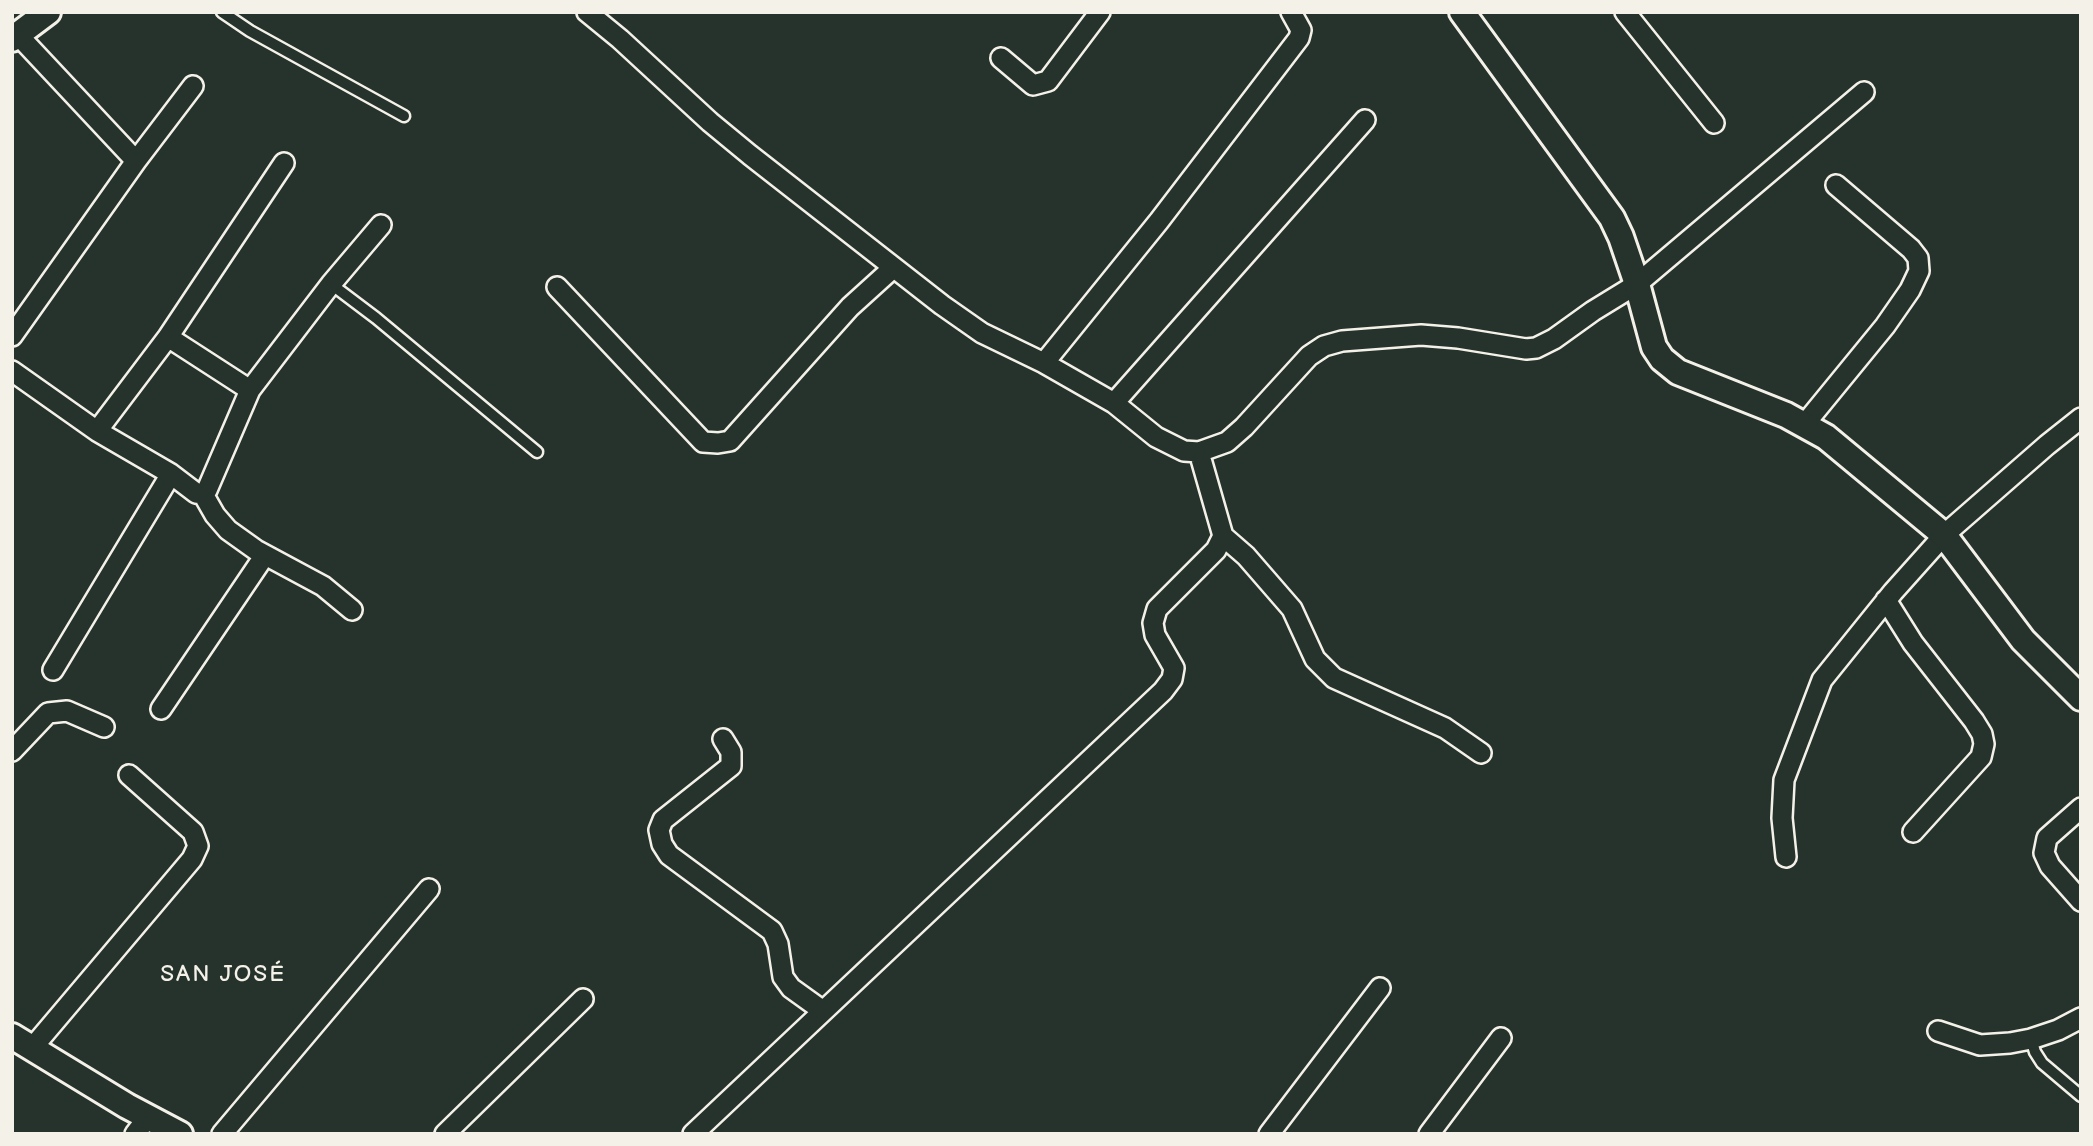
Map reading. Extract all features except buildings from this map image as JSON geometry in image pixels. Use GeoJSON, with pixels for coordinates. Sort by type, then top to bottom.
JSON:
{"type":"FeatureCollection","features":[{"type":"Feature","properties":{"kind":"street"},"geometry":{"type":"LineString","coordinates":[[48,12],[15,37],[136,161]]}},
{"type":"Feature","properties":{"kind":"street"},"geometry":{"type":"LineString","coordinates":[[587,12],[621,39],[720,130],[892,268],[982,333],[1044,363],[1114,403],[1156,438],[1184,451],[1199,452],[1227,442],[1309,356],[1324,346],[1367,338],[1421,335],[1525,349],[1536,348],[1553,339],[1637,284],[1864,92]]}},
{"type":"Feature","properties":{"kind":"street"},"geometry":{"type":"LineString","coordinates":[[1001,58],[1033,85],[1048,81],[1100,12]]}},
{"type":"Feature","properties":{"kind":"street"},"geometry":{"type":"LineString","coordinates":[[1044,363],[1159,221],[1299,38],[1301,30],[1291,12]]}},
{"type":"Feature","properties":{"kind":"street"},"geometry":{"type":"LineString","coordinates":[[1462,12],[1612,218],[1637,284],[1654,347],[1670,365],[1678,372],[1786,415],[1826,437],[1944,535],[2023,640],[2081,698]]}},
{"type":"Feature","properties":{"kind":"street"},"geometry":{"type":"LineString","coordinates":[[1625,12],[1714,123]]}},
{"type":"Feature","properties":{"kind":"street"},"geometry":{"type":"LineString","coordinates":[[12,336],[136,161],[193,86]]}},
{"type":"Feature","properties":{"kind":"street"},"geometry":{"type":"LineString","coordinates":[[1114,403],[1364,120]]}},
{"type":"Feature","properties":{"kind":"street"},"geometry":{"type":"LineString","coordinates":[[97,431],[168,337],[284,163]]}},
{"type":"Feature","properties":{"kind":"street"},"geometry":{"type":"LineString","coordinates":[[1804,425],[1885,326],[1910,290],[1919,271],[1918,258],[1911,248],[1836,185]]}},
{"type":"Feature","properties":{"kind":"street"},"geometry":{"type":"LineString","coordinates":[[203,494],[250,390],[331,284],[381,225]]}},
{"type":"Feature","properties":{"kind":"street"},"geometry":{"type":"LineString","coordinates":[[557,287],[703,442],[718,443],[730,441],[850,307],[892,268]]}},
{"type":"Feature","properties":{"kind":"street"},"geometry":{"type":"LineString","coordinates":[[168,337],[250,390]]}},
{"type":"Feature","properties":{"kind":"street"},"geometry":{"type":"LineString","coordinates":[[12,371],[97,431],[171,474],[196,493],[203,494]]}},
{"type":"Feature","properties":{"kind":"street"},"geometry":{"type":"LineString","coordinates":[[1786,857],[1782,818],[1784,780],[1822,680],[1886,600],[1944,535],[2081,418]]}},
{"type":"Feature","properties":{"kind":"street"},"geometry":{"type":"LineString","coordinates":[[1199,452],[1223,536],[1247,556],[1292,610],[1315,659],[1334,678],[1445,728],[1481,753]]}},
{"type":"Feature","properties":{"kind":"street"},"geometry":{"type":"LineString","coordinates":[[53,670],[171,474]]}},
{"type":"Feature","properties":{"kind":"street"},"geometry":{"type":"LineString","coordinates":[[203,494],[215,515],[228,530],[265,555],[323,586],[352,610]]}},
{"type":"Feature","properties":{"kind":"street"},"geometry":{"type":"LineString","coordinates":[[693,1134],[1163,691],[1172,679],[1174,668],[1155,635],[1153,623],[1157,609],[1216,550],[1223,536]]}},
{"type":"Feature","properties":{"kind":"street"},"geometry":{"type":"LineString","coordinates":[[161,709],[265,555]]}},
{"type":"Feature","properties":{"kind":"street"},"geometry":{"type":"LineString","coordinates":[[1886,600],[1913,643],[1974,721],[1982,734],[1984,744],[1980,757],[1913,832]]}},
{"type":"Feature","properties":{"kind":"street"},"geometry":{"type":"LineString","coordinates":[[12,751],[48,713],[66,711],[104,727]]}},
{"type":"Feature","properties":{"kind":"street"},"geometry":{"type":"LineString","coordinates":[[723,739],[731,752],[731,766],[663,820],[659,830],[662,844],[669,855],[772,931],[778,944],[783,977],[791,988],[822,1011]]}},
{"type":"Feature","properties":{"kind":"street"},"geometry":{"type":"LineString","coordinates":[[129,775],[193,832],[198,846],[192,859],[23,1042],[142,1126],[180,1134]]}},
{"type":"Feature","properties":{"kind":"street"},"geometry":{"type":"LineString","coordinates":[[2081,808],[2047,838],[2044,853],[2050,866],[2081,901]]}},
{"type":"Feature","properties":{"kind":"street"},"geometry":{"type":"LineString","coordinates":[[222,1134],[429,889]]}},
{"type":"Feature","properties":{"kind":"street"},"geometry":{"type":"LineString","coordinates":[[1269,1134],[1380,988]]}},
{"type":"Feature","properties":{"kind":"street"},"geometry":{"type":"LineString","coordinates":[[445,1134],[583,999]]}},
{"type":"Feature","properties":{"kind":"street"},"geometry":{"type":"LineString","coordinates":[[1938,1031],[1980,1045],[2031,1039],[2059,1030],[2081,1018]]}},
{"type":"Feature","properties":{"kind":"street"},"geometry":{"type":"LineString","coordinates":[[1429,1134],[1501,1038]]}},
{"type":"Feature","properties":{"kind":"lane"},"geometry":{"type":"LineString","coordinates":[[222,12],[250,31],[404,116]]}},
{"type":"Feature","properties":{"kind":"lane"},"geometry":{"type":"LineString","coordinates":[[331,284],[537,452]]}},
{"type":"Feature","properties":{"kind":"lane"},"geometry":{"type":"LineString","coordinates":[[2031,1039],[2042,1063],[2081,1096]]}},
{"type":"Feature","properties":{"kind":"district","name":"SAN JOSÉ"},"geometry":{"type":"Point","coordinates":[223,975]}}]}
